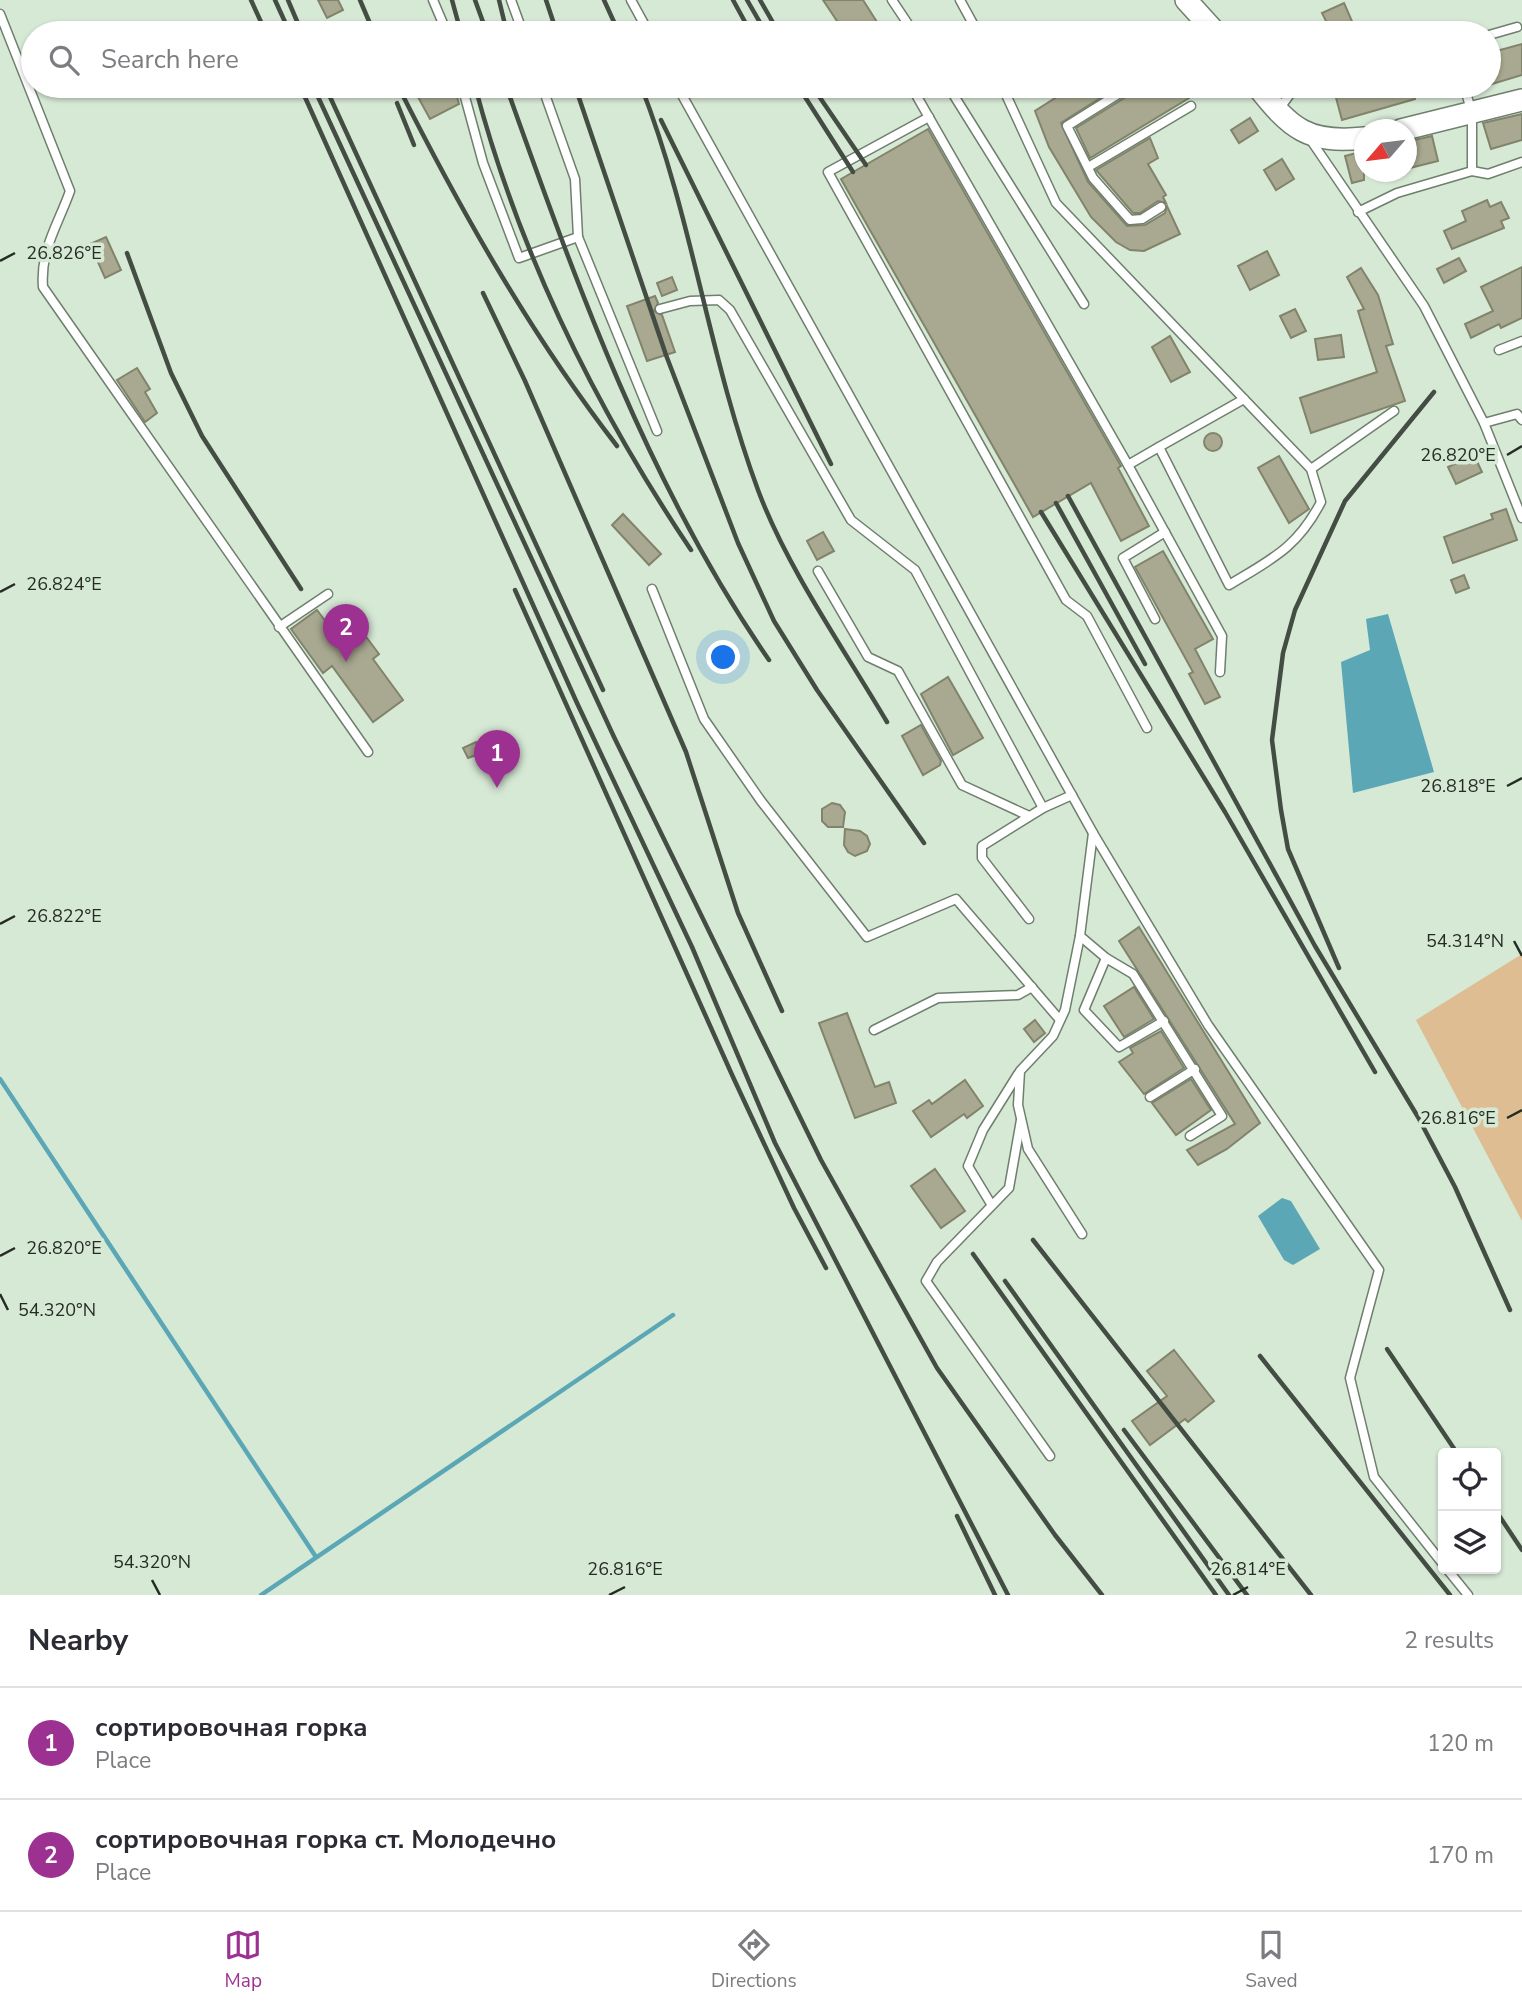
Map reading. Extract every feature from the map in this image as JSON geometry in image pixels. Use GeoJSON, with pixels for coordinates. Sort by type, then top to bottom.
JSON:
{"type":"FeatureCollection","features":[{"type":"Feature","properties":{"kind":"main road"},"geometry":{"type":"LineString","coordinates":[[1186,0],[1205,21]]}},
{"type":"Feature","properties":{"kind":"main road"},"geometry":{"type":"LineString","coordinates":[[1267,98],[1278,111],[1306,134],[1334,141],[1354,139]]}},
{"type":"Feature","properties":{"kind":"main road"},"geometry":{"type":"LineString","coordinates":[[1417,126],[1522,100]]}},
{"type":"Feature","properties":{"kind":"lane"},"geometry":{"type":"LineString","coordinates":[[433,0],[442,21]]}},
{"type":"Feature","properties":{"kind":"lane"},"geometry":{"type":"LineString","coordinates":[[511,0],[519,21]]}},
{"type":"Feature","properties":{"kind":"lane"},"geometry":{"type":"LineString","coordinates":[[631,0],[642,21]]}},
{"type":"Feature","properties":{"kind":"lane"},"geometry":{"type":"LineString","coordinates":[[892,0],[906,21]]}},
{"type":"Feature","properties":{"kind":"lane"},"geometry":{"type":"LineString","coordinates":[[960,0],[971,21]]}},
{"type":"Feature","properties":{"kind":"lane"},"geometry":{"type":"LineString","coordinates":[[0,15],[21,68]]}},
{"type":"Feature","properties":{"kind":"lane"},"geometry":{"type":"LineString","coordinates":[[1501,32],[1517,27]]}},
{"type":"Feature","properties":{"kind":"lane"},"geometry":{"type":"LineString","coordinates":[[33,98],[70,191],[48,239],[41,266],[43,288],[368,752]]}},
{"type":"Feature","properties":{"kind":"lane"},"geometry":{"type":"LineString","coordinates":[[465,98],[483,163],[519,258],[578,237]]}},
{"type":"Feature","properties":{"kind":"lane"},"geometry":{"type":"LineString","coordinates":[[546,98],[575,179],[578,237],[657,431]]}},
{"type":"Feature","properties":{"kind":"lane"},"geometry":{"type":"LineString","coordinates":[[684,98],[1093,832],[1208,1024],[1379,1270],[1350,1378],[1374,1477],[1438,1558]]}},
{"type":"Feature","properties":{"kind":"lane"},"geometry":{"type":"LineString","coordinates":[[918,98],[1128,465],[1222,636],[1220,673]]}},
{"type":"Feature","properties":{"kind":"lane"},"geometry":{"type":"LineString","coordinates":[[955,98],[1084,304]]}},
{"type":"Feature","properties":{"kind":"lane"},"geometry":{"type":"LineString","coordinates":[[1008,98],[1056,203],[1311,470],[1321,502],[1308,526],[1286,551],[1229,585],[1159,447]]}},
{"type":"Feature","properties":{"kind":"lane"},"geometry":{"type":"LineString","coordinates":[[1111,98],[1067,125],[1090,166],[1093,178],[1130,220],[1142,219],[1161,207]]}},
{"type":"Feature","properties":{"kind":"lane"},"geometry":{"type":"LineString","coordinates":[[1278,111],[1287,98]]}},
{"type":"Feature","properties":{"kind":"lane"},"geometry":{"type":"LineString","coordinates":[[1468,98],[1472,113],[1472,171]]}},
{"type":"Feature","properties":{"kind":"lane"},"geometry":{"type":"LineString","coordinates":[[1090,166],[1191,106]]}},
{"type":"Feature","properties":{"kind":"lane"},"geometry":{"type":"LineString","coordinates":[[929,117],[828,172],[1066,600],[1087,616],[1147,728]]}},
{"type":"Feature","properties":{"kind":"lane"},"geometry":{"type":"LineString","coordinates":[[1306,134],[1424,306],[1484,423],[1522,518]]}},
{"type":"Feature","properties":{"kind":"lane"},"geometry":{"type":"LineString","coordinates":[[1358,212],[1397,193],[1472,171],[1488,174],[1522,162]]}},
{"type":"Feature","properties":{"kind":"lane"},"geometry":{"type":"LineString","coordinates":[[660,309],[690,301],[719,300],[730,310],[851,520],[915,570],[1043,808]]}},
{"type":"Feature","properties":{"kind":"lane"},"geometry":{"type":"LineString","coordinates":[[1499,350],[1522,341]]}},
{"type":"Feature","properties":{"kind":"lane"},"geometry":{"type":"LineString","coordinates":[[1128,465],[1244,399]]}},
{"type":"Feature","properties":{"kind":"lane"},"geometry":{"type":"LineString","coordinates":[[1311,470],[1394,411]]}},
{"type":"Feature","properties":{"kind":"lane"},"geometry":{"type":"LineString","coordinates":[[1484,423],[1517,414],[1522,420]]}},
{"type":"Feature","properties":{"kind":"lane"},"geometry":{"type":"LineString","coordinates":[[1155,619],[1122,558],[1165,532]]}},
{"type":"Feature","properties":{"kind":"lane"},"geometry":{"type":"LineString","coordinates":[[818,571],[868,657],[898,671],[962,785],[1029,816]]}},
{"type":"Feature","properties":{"kind":"lane"},"geometry":{"type":"LineString","coordinates":[[652,589],[704,719],[761,801],[867,937],[957,899],[1060,1020]]}},
{"type":"Feature","properties":{"kind":"lane"},"geometry":{"type":"LineString","coordinates":[[279,627],[328,594]]}},
{"type":"Feature","properties":{"kind":"lane"},"geometry":{"type":"LineString","coordinates":[[1029,919],[982,858],[982,845],[1043,808],[1072,795]]}},
{"type":"Feature","properties":{"kind":"lane"},"geometry":{"type":"LineString","coordinates":[[991,1205],[968,1166],[983,1129],[1020,1071],[1053,1036],[1060,1020],[1080,936],[1093,832]]}},
{"type":"Feature","properties":{"kind":"lane"},"geometry":{"type":"LineString","coordinates":[[1080,936],[1106,958],[1133,974],[1222,1116],[1190,1136]]}},
{"type":"Feature","properties":{"kind":"lane"},"geometry":{"type":"LineString","coordinates":[[1106,958],[1084,1010],[1119,1047],[1164,1021]]}},
{"type":"Feature","properties":{"kind":"lane"},"geometry":{"type":"LineString","coordinates":[[874,1030],[938,998],[1018,995],[1032,987]]}},
{"type":"Feature","properties":{"kind":"lane"},"geometry":{"type":"LineString","coordinates":[[1150,1097],[1195,1069]]}},
{"type":"Feature","properties":{"kind":"lane"},"geometry":{"type":"LineString","coordinates":[[1020,1071],[1018,1105],[1028,1149],[1082,1234]]}},
{"type":"Feature","properties":{"kind":"lane"},"geometry":{"type":"LineString","coordinates":[[1021,1120],[1009,1188],[937,1262],[926,1281],[1050,1456]]}},
{"type":"Feature","properties":{"kind":"lane"},"geometry":{"type":"LineString","coordinates":[[1451,1574],[1468,1595]]}},
{"type":"Feature","properties":{"kind":"shaded area"},"geometry":{"type":"Polygon","coordinates":[[[1522,954],[1522,1221],[1416,1020],[1522,954]]]}},
{"type":"Feature","properties":{"kind":"water"},"geometry":{"type":"Polygon","coordinates":[[[1388,614],[1434,772],[1353,793],[1341,662],[1370,650],[1366,619],[1388,614]]]}},
{"type":"Feature","properties":{"kind":"water"},"geometry":{"type":"Polygon","coordinates":[[[1282,1198],[1291,1201],[1320,1249],[1293,1265],[1284,1260],[1258,1216],[1282,1198]]]}},
{"type":"Feature","properties":{"kind":"building"},"geometry":{"type":"Polygon","coordinates":[[[318,0],[338,0],[343,10],[327,18],[318,0]]]}},
{"type":"Feature","properties":{"kind":"building"},"geometry":{"type":"Polygon","coordinates":[[[823,0],[863,0],[876,21],[837,21],[823,0]]]}},
{"type":"Feature","properties":{"kind":"building"},"geometry":{"type":"Polygon","coordinates":[[[1344,3],[1352,21],[1326,21],[1322,13],[1344,3]]]}},
{"type":"Feature","properties":{"kind":"building"},"geometry":{"type":"Polygon","coordinates":[[[1522,44],[1522,75],[1501,81],[1501,50],[1522,44]]]}},
{"type":"Feature","properties":{"kind":"building"},"geometry":{"type":"Polygon","coordinates":[[[419,98],[457,98],[459,104],[430,119],[419,98]]]}},
{"type":"Feature","properties":{"kind":"building"},"geometry":{"type":"Polygon","coordinates":[[[1055,98],[1100,98],[1061,123],[1088,182],[1127,226],[1145,225],[1165,213],[1167,206],[1180,234],[1144,251],[1130,250],[1116,242],[1091,217],[1049,147],[1035,111],[1055,98]]]}},
{"type":"Feature","properties":{"kind":"building"},"geometry":{"type":"Polygon","coordinates":[[[1124,98],[1189,98],[1090,158],[1076,128],[1124,98]]]}},
{"type":"Feature","properties":{"kind":"building"},"geometry":{"type":"Polygon","coordinates":[[[1336,98],[1415,99],[1342,120],[1336,98]]]}},
{"type":"Feature","properties":{"kind":"building"},"geometry":{"type":"Polygon","coordinates":[[[1522,114],[1522,140],[1491,149],[1483,123],[1522,114]]]}},
{"type":"Feature","properties":{"kind":"building"},"geometry":{"type":"Polygon","coordinates":[[[1250,118],[1258,131],[1239,143],[1231,130],[1250,118]]]}},
{"type":"Feature","properties":{"kind":"building"},"geometry":{"type":"Polygon","coordinates":[[[928,129],[1121,466],[1118,468],[1149,526],[1121,541],[1091,483],[1033,517],[841,179],[928,129]]]}},
{"type":"Feature","properties":{"kind":"building"},"geometry":{"type":"Polygon","coordinates":[[[1432,136],[1438,161],[1417,166],[1417,139],[1432,136]]]}},
{"type":"Feature","properties":{"kind":"building"},"geometry":{"type":"Polygon","coordinates":[[[1150,138],[1158,158],[1148,164],[1166,195],[1163,197],[1166,203],[1158,201],[1140,213],[1133,213],[1096,170],[1150,138]]]}},
{"type":"Feature","properties":{"kind":"building"},"geometry":{"type":"Polygon","coordinates":[[[1354,154],[1356,182],[1352,183],[1345,156],[1354,154]]]}},
{"type":"Feature","properties":{"kind":"building"},"geometry":{"type":"Polygon","coordinates":[[[1282,159],[1294,179],[1276,190],[1264,170],[1282,159]]]}},
{"type":"Feature","properties":{"kind":"building"},"geometry":{"type":"Polygon","coordinates":[[[1487,200],[1490,207],[1501,202],[1509,218],[1501,221],[1504,228],[1452,249],[1444,231],[1466,221],[1462,211],[1487,200]]]}},
{"type":"Feature","properties":{"kind":"building"},"geometry":{"type":"Polygon","coordinates":[[[106,237],[121,270],[105,278],[90,244],[106,237]]]}},
{"type":"Feature","properties":{"kind":"building"},"geometry":{"type":"Polygon","coordinates":[[[1267,251],[1279,275],[1250,290],[1238,266],[1267,251]]]}},
{"type":"Feature","properties":{"kind":"building"},"geometry":{"type":"Polygon","coordinates":[[[1459,258],[1466,271],[1444,283],[1437,269],[1459,258]]]}},
{"type":"Feature","properties":{"kind":"building"},"geometry":{"type":"Polygon","coordinates":[[[1522,267],[1522,318],[1501,328],[1499,324],[1471,338],[1465,324],[1493,311],[1481,287],[1522,267]]]}},
{"type":"Feature","properties":{"kind":"building"},"geometry":{"type":"Polygon","coordinates":[[[1361,268],[1378,295],[1393,344],[1386,346],[1405,401],[1311,433],[1300,398],[1377,372],[1358,311],[1364,309],[1347,277],[1361,268]]]}},
{"type":"Feature","properties":{"kind":"building"},"geometry":{"type":"Polygon","coordinates":[[[672,277],[677,290],[662,296],[657,283],[672,277]]]}},
{"type":"Feature","properties":{"kind":"building"},"geometry":{"type":"Polygon","coordinates":[[[655,296],[658,303],[654,311],[662,315],[675,352],[647,361],[627,306],[655,296]]]}},
{"type":"Feature","properties":{"kind":"building"},"geometry":{"type":"Polygon","coordinates":[[[1295,309],[1306,331],[1291,338],[1280,316],[1295,309]]]}},
{"type":"Feature","properties":{"kind":"building"},"geometry":{"type":"Polygon","coordinates":[[[1341,335],[1344,357],[1318,360],[1315,339],[1341,335]]]}},
{"type":"Feature","properties":{"kind":"building"},"geometry":{"type":"Polygon","coordinates":[[[1170,336],[1190,372],[1171,382],[1152,347],[1170,336]]]}},
{"type":"Feature","properties":{"kind":"building"},"geometry":{"type":"Polygon","coordinates":[[[137,368],[150,389],[145,392],[157,413],[145,422],[117,380],[137,368]]]}},
{"type":"Feature","properties":{"kind":"building"},"geometry":{"type":"Polygon","coordinates":[[[1213,433],[1219,436],[1222,442],[1219,448],[1213,451],[1207,448],[1204,442],[1207,436],[1213,433]]]}},
{"type":"Feature","properties":{"kind":"building"},"geometry":{"type":"Polygon","coordinates":[[[1474,455],[1482,472],[1456,484],[1448,467],[1474,455]]]}},
{"type":"Feature","properties":{"kind":"building"},"geometry":{"type":"Polygon","coordinates":[[[1279,456],[1309,509],[1289,523],[1258,468],[1279,456]]]}},
{"type":"Feature","properties":{"kind":"building"},"geometry":{"type":"Polygon","coordinates":[[[1506,509],[1517,540],[1453,563],[1444,537],[1493,519],[1491,514],[1506,509]]]}},
{"type":"Feature","properties":{"kind":"building"},"geometry":{"type":"Polygon","coordinates":[[[623,514],[661,554],[649,565],[612,525],[623,514]]]}},
{"type":"Feature","properties":{"kind":"building"},"geometry":{"type":"Polygon","coordinates":[[[823,532],[834,551],[817,560],[807,541],[823,532]]]}},
{"type":"Feature","properties":{"kind":"building"},"geometry":{"type":"Polygon","coordinates":[[[1163,551],[1213,639],[1195,649],[1220,697],[1205,704],[1189,674],[1193,672],[1135,567],[1163,551]]]}},
{"type":"Feature","properties":{"kind":"building"},"geometry":{"type":"Polygon","coordinates":[[[1464,575],[1469,588],[1456,593],[1451,580],[1464,575]]]}},
{"type":"Feature","properties":{"kind":"building"},"geometry":{"type":"Polygon","coordinates":[[[317,610],[342,643],[361,630],[379,654],[373,659],[403,700],[373,722],[332,666],[323,673],[291,629],[317,610]]]}},
{"type":"Feature","properties":{"kind":"building"},"geometry":{"type":"Polygon","coordinates":[[[948,677],[983,738],[953,755],[921,694],[948,677]]]}},
{"type":"Feature","properties":{"kind":"building"},"geometry":{"type":"Polygon","coordinates":[[[921,725],[941,761],[940,765],[923,775],[902,736],[921,725]]]}},
{"type":"Feature","properties":{"kind":"building"},"geometry":{"type":"Polygon","coordinates":[[[476,742],[482,753],[468,758],[463,748],[476,742]]]}},
{"type":"Feature","properties":{"kind":"building"},"geometry":{"type":"Polygon","coordinates":[[[832,803],[840,805],[845,812],[843,827],[828,827],[822,821],[822,809],[832,803]]]}},
{"type":"Feature","properties":{"kind":"building"},"geometry":{"type":"Polygon","coordinates":[[[845,829],[860,831],[867,836],[870,844],[867,851],[855,856],[848,852],[844,845],[845,829]]]}},
{"type":"Feature","properties":{"kind":"building"},"geometry":{"type":"Polygon","coordinates":[[[1139,927],[1260,1123],[1227,1149],[1198,1165],[1187,1150],[1235,1124],[1119,941],[1139,927]]]}},
{"type":"Feature","properties":{"kind":"building"},"geometry":{"type":"Polygon","coordinates":[[[1134,987],[1154,1019],[1124,1037],[1104,1006],[1134,987]]]}},
{"type":"Feature","properties":{"kind":"building"},"geometry":{"type":"Polygon","coordinates":[[[847,1013],[875,1087],[889,1082],[896,1103],[855,1118],[819,1023],[847,1013]]]}},
{"type":"Feature","properties":{"kind":"building"},"geometry":{"type":"Polygon","coordinates":[[[1035,1020],[1045,1033],[1034,1042],[1024,1029],[1035,1020]]]}},
{"type":"Feature","properties":{"kind":"building"},"geometry":{"type":"Polygon","coordinates":[[[1161,1031],[1184,1068],[1144,1094],[1119,1062],[1133,1053],[1130,1048],[1161,1031]]]}},
{"type":"Feature","properties":{"kind":"building"},"geometry":{"type":"Polygon","coordinates":[[[1191,1079],[1211,1110],[1176,1135],[1152,1103],[1191,1079]]]}},
{"type":"Feature","properties":{"kind":"building"},"geometry":{"type":"Polygon","coordinates":[[[965,1080],[983,1106],[967,1118],[964,1114],[931,1137],[913,1111],[929,1100],[932,1104],[965,1080]]]}},
{"type":"Feature","properties":{"kind":"building"},"geometry":{"type":"Polygon","coordinates":[[[935,1169],[965,1211],[941,1228],[911,1186],[935,1169]]]}},
{"type":"Feature","properties":{"kind":"building"},"geometry":{"type":"Polygon","coordinates":[[[1174,1350],[1214,1401],[1188,1422],[1185,1419],[1150,1445],[1132,1421],[1167,1396],[1147,1371],[1174,1350]]]}},
{"type":"Feature","properties":{"kind":"waterway"},"geometry":{"type":"LineString","coordinates":[[0,1079],[316,1557]]}},
{"type":"Feature","properties":{"kind":"waterway"},"geometry":{"type":"LineString","coordinates":[[261,1595],[673,1315]]}},
{"type":"Feature","properties":{"kind":"railway"},"geometry":{"type":"LineString","coordinates":[[251,0],[261,21]]}},
{"type":"Feature","properties":{"kind":"railway"},"geometry":{"type":"LineString","coordinates":[[275,0],[285,21]]}},
{"type":"Feature","properties":{"kind":"railway"},"geometry":{"type":"LineString","coordinates":[[288,0],[297,21]]}},
{"type":"Feature","properties":{"kind":"railway"},"geometry":{"type":"LineString","coordinates":[[360,0],[369,21]]}},
{"type":"Feature","properties":{"kind":"railway"},"geometry":{"type":"LineString","coordinates":[[452,0],[458,21]]}},
{"type":"Feature","properties":{"kind":"railway"},"geometry":{"type":"LineString","coordinates":[[475,0],[483,21]]}},
{"type":"Feature","properties":{"kind":"railway"},"geometry":{"type":"LineString","coordinates":[[499,0],[504,21]]}},
{"type":"Feature","properties":{"kind":"railway"},"geometry":{"type":"LineString","coordinates":[[546,0],[553,21]]}},
{"type":"Feature","properties":{"kind":"railway"},"geometry":{"type":"LineString","coordinates":[[604,0],[614,21]]}},
{"type":"Feature","properties":{"kind":"railway"},"geometry":{"type":"LineString","coordinates":[[733,0],[744,21]]}},
{"type":"Feature","properties":{"kind":"railway"},"geometry":{"type":"LineString","coordinates":[[747,0],[759,21]]}},
{"type":"Feature","properties":{"kind":"railway"},"geometry":{"type":"LineString","coordinates":[[760,0],[772,21]]}},
{"type":"Feature","properties":{"kind":"railway"},"geometry":{"type":"LineString","coordinates":[[305,98],[577,703],[692,947],[775,1143],[1008,1595]]}},
{"type":"Feature","properties":{"kind":"railway"},"geometry":{"type":"LineString","coordinates":[[319,98],[614,737],[821,1160],[937,1368],[1055,1535],[1102,1595]]}},
{"type":"Feature","properties":{"kind":"railway"},"geometry":{"type":"LineString","coordinates":[[331,98],[603,690]]}},
{"type":"Feature","properties":{"kind":"railway"},"geometry":{"type":"LineString","coordinates":[[404,98],[499,271],[555,360],[617,446]]}},
{"type":"Feature","properties":{"kind":"railway"},"geometry":{"type":"LineString","coordinates":[[478,98],[514,209],[563,327],[623,441],[691,550]]}},
{"type":"Feature","properties":{"kind":"railway"},"geometry":{"type":"LineString","coordinates":[[510,98],[589,309],[651,454],[726,593],[769,660]]}},
{"type":"Feature","properties":{"kind":"railway"},"geometry":{"type":"LineString","coordinates":[[579,98],[666,355],[738,543],[774,621],[817,690],[924,843]]}},
{"type":"Feature","properties":{"kind":"railway"},"geometry":{"type":"LineString","coordinates":[[645,98],[674,185],[726,389],[758,490],[800,578],[887,722]]}},
{"type":"Feature","properties":{"kind":"railway"},"geometry":{"type":"LineString","coordinates":[[806,98],[853,172]]}},
{"type":"Feature","properties":{"kind":"railway"},"geometry":{"type":"LineString","coordinates":[[820,98],[866,165]]}},
{"type":"Feature","properties":{"kind":"railway"},"geometry":{"type":"LineString","coordinates":[[397,103],[414,145]]}},
{"type":"Feature","properties":{"kind":"railway"},"geometry":{"type":"LineString","coordinates":[[661,120],[831,464]]}},
{"type":"Feature","properties":{"kind":"railway"},"geometry":{"type":"LineString","coordinates":[[127,253],[171,373],[202,436],[301,589]]}},
{"type":"Feature","properties":{"kind":"railway"},"geometry":{"type":"LineString","coordinates":[[483,293],[525,381],[686,752],[738,913],[782,1011]]}},
{"type":"Feature","properties":{"kind":"railway"},"geometry":{"type":"LineString","coordinates":[[1339,968],[1288,849],[1281,810],[1272,740],[1283,653],[1295,610],[1345,501],[1434,392]]}},
{"type":"Feature","properties":{"kind":"railway"},"geometry":{"type":"LineString","coordinates":[[1068,496],[1315,946],[1418,1117],[1455,1187],[1510,1310]]}},
{"type":"Feature","properties":{"kind":"railway"},"geometry":{"type":"LineString","coordinates":[[1056,503],[1145,664]]}},
{"type":"Feature","properties":{"kind":"railway"},"geometry":{"type":"LineString","coordinates":[[1041,512],[1225,812],[1375,1072]]}},
{"type":"Feature","properties":{"kind":"railway"},"geometry":{"type":"LineString","coordinates":[[515,590],[733,1077],[794,1208],[826,1268]]}},
{"type":"Feature","properties":{"kind":"railway"},"geometry":{"type":"LineString","coordinates":[[1033,1240],[1311,1595]]}},
{"type":"Feature","properties":{"kind":"railway"},"geometry":{"type":"LineString","coordinates":[[973,1254],[1216,1595]]}},
{"type":"Feature","properties":{"kind":"railway"},"geometry":{"type":"LineString","coordinates":[[1005,1281],[1229,1595]]}},
{"type":"Feature","properties":{"kind":"railway"},"geometry":{"type":"LineString","coordinates":[[1387,1349],[1454,1448]]}},
{"type":"Feature","properties":{"kind":"railway"},"geometry":{"type":"LineString","coordinates":[[1260,1356],[1450,1595]]}},
{"type":"Feature","properties":{"kind":"railway"},"geometry":{"type":"LineString","coordinates":[[1124,1430],[1247,1595]]}},
{"type":"Feature","properties":{"kind":"railway"},"geometry":{"type":"LineString","coordinates":[[957,1516],[995,1595]]}},
{"type":"Feature","properties":{"kind":"railway"},"geometry":{"type":"LineString","coordinates":[[1501,1518],[1522,1550]]}},
{"type":"Feature","properties":{"kind":"place","name":"сортировочная горка ст. Молодечно"},"geometry":{"type":"Point","coordinates":[346,662]}},
{"type":"Feature","properties":{"kind":"place","name":"сортировочная горка"},"geometry":{"type":"Point","coordinates":[497,788]}}]}
